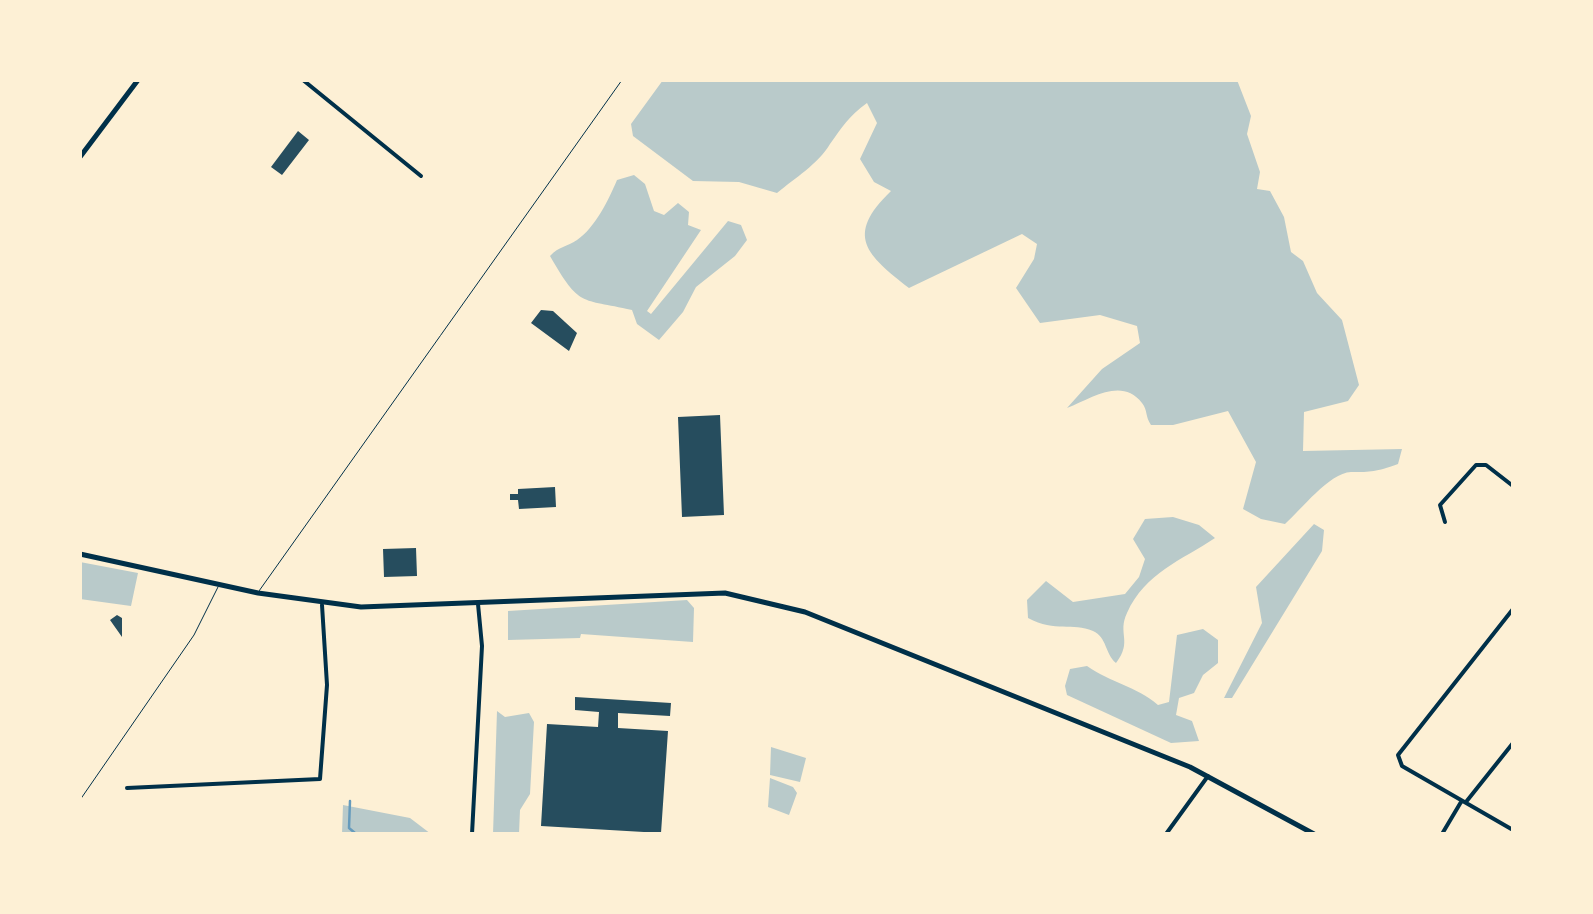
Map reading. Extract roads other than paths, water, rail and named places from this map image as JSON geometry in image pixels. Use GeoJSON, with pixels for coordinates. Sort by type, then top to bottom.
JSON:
{"type":"FeatureCollection","features":[{"type":"Feature","properties":{"kind":"main road"},"geometry":{"type":"LineString","coordinates":[[80,158],[138,80]]}},
{"type":"Feature","properties":{"kind":"main road"},"geometry":{"type":"LineString","coordinates":[[80,554],[322,605],[478,604],[725,593],[805,612],[1208,776],[1314,834]]}},
{"type":"Feature","properties":{"kind":"street"},"geometry":{"type":"LineString","coordinates":[[304,80],[420,176]]}},
{"type":"Feature","properties":{"kind":"street"},"geometry":{"type":"LineString","coordinates":[[1445,522],[1440,505],[1476,466],[1486,464],[1513,486]]}},
{"type":"Feature","properties":{"kind":"street"},"geometry":{"type":"LineString","coordinates":[[472,834],[482,646],[478,604]]}},
{"type":"Feature","properties":{"kind":"street"},"geometry":{"type":"LineString","coordinates":[[127,788],[320,779],[327,685],[322,605]]}},
{"type":"Feature","properties":{"kind":"street"},"geometry":{"type":"LineString","coordinates":[[1513,609],[1398,755],[1402,766],[1513,830]]}},
{"type":"Feature","properties":{"kind":"street"},"geometry":{"type":"LineString","coordinates":[[1442,834],[1513,743]]}},
{"type":"Feature","properties":{"kind":"street"},"geometry":{"type":"LineString","coordinates":[[1166,834],[1208,776]]}},
{"type":"Feature","properties":{"kind":"lane"},"geometry":{"type":"LineString","coordinates":[[258,593],[622,80]]}},
{"type":"Feature","properties":{"kind":"lane"},"geometry":{"type":"LineString","coordinates":[[80,800],[194,636],[216,598],[218,584]]}},
{"type":"Feature","properties":{"kind":"waterway"},"geometry":{"type":"LineString","coordinates":[[350,801],[349,828],[355,833]]}}]}
